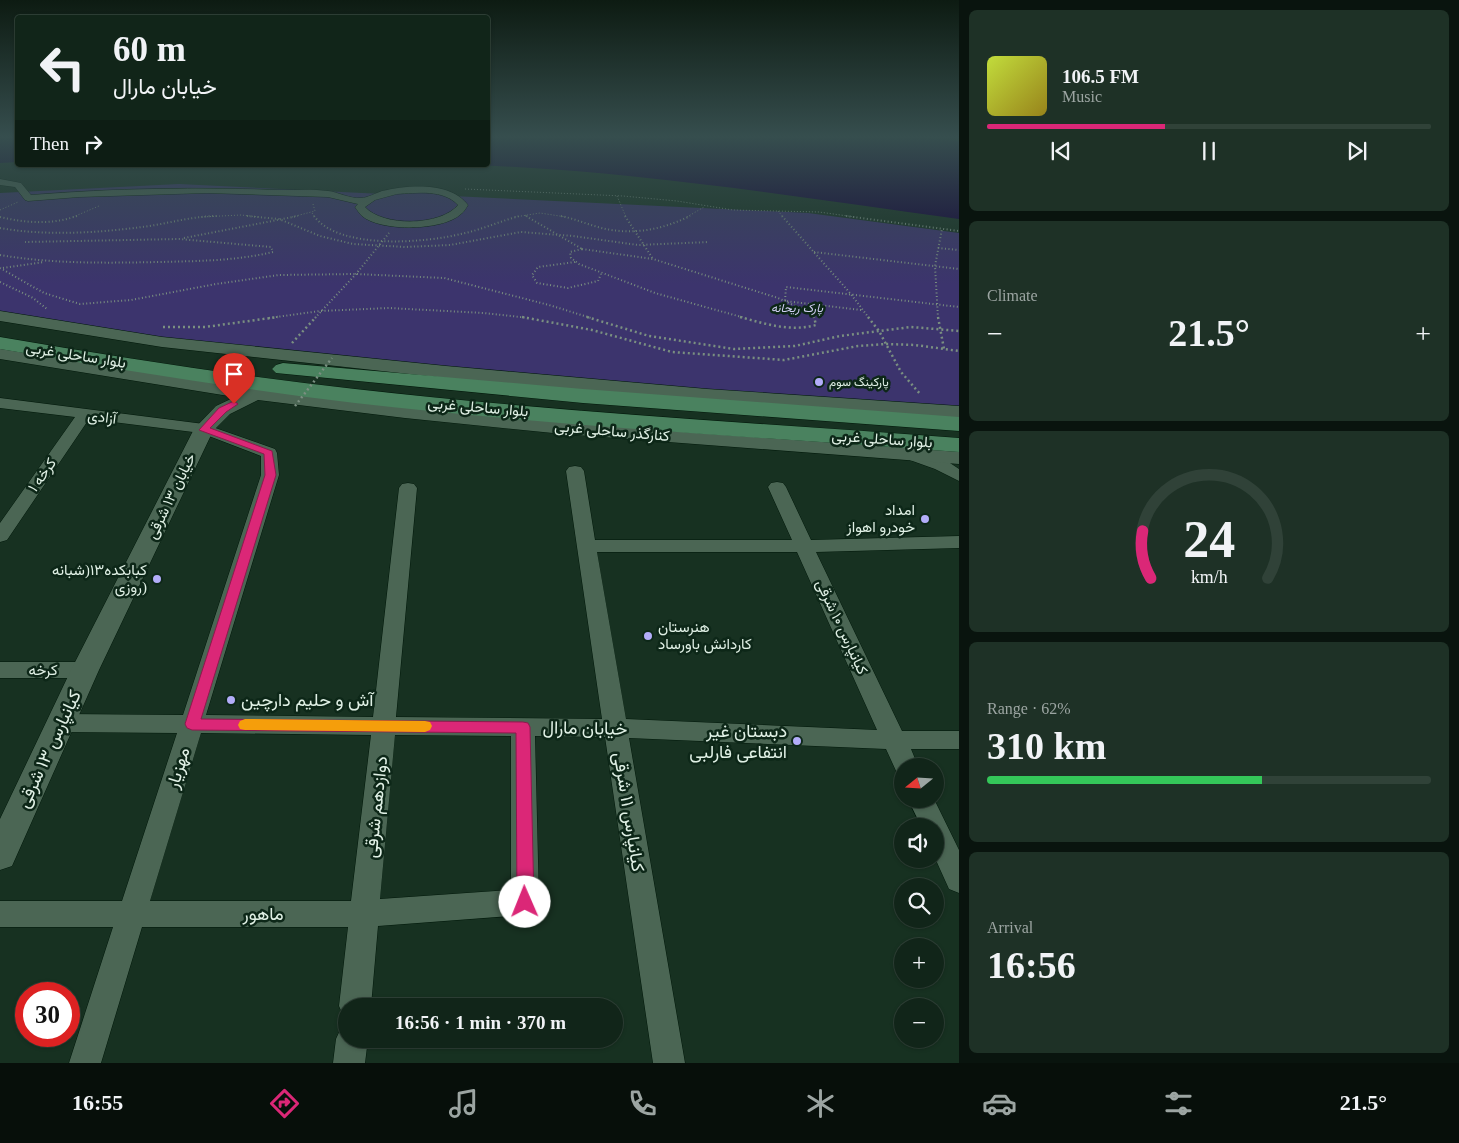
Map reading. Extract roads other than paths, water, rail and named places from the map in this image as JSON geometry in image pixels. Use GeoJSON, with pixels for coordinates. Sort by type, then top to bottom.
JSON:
{"type":"FeatureCollection","features":[{"type":"Feature","properties":{"kind":"main road","name":"بلوار ساحلی غربی"},"geometry":{"type":"LineString","coordinates":[[0,326],[108,345],[264,367],[563,394],[959,424]]}},
{"type":"Feature","properties":{"kind":"main road","name":"بلوار ساحلی غربی"},"geometry":{"type":"LineString","coordinates":[[0,342],[102,364],[353,395],[587,416],[959,445]]}},
{"type":"Feature","properties":{"kind":"main road"},"geometry":{"type":"LineString","coordinates":[[72,366],[102,364]]}},
{"type":"Feature","properties":{"kind":"main road"},"geometry":{"type":"LineString","coordinates":[[533,424],[587,416],[669,436]]}},
{"type":"Feature","properties":{"kind":"street"},"geometry":{"type":"LineString","coordinates":[[18,186],[28,198],[79,194],[207,190],[328,194],[364,202],[372,197],[390,193],[427,191],[452,196],[460,200],[463,205],[461,210],[455,215],[444,220],[398,224],[370,218],[362,213],[360,207],[364,202]]}},
{"type":"Feature","properties":{"kind":"street"},"geometry":{"type":"LineString","coordinates":[[0,316],[162,342],[446,372],[707,395],[959,412]]}},
{"type":"Feature","properties":{"kind":"street"},"geometry":{"type":"LineString","coordinates":[[0,354],[72,366]]}},
{"type":"Feature","properties":{"kind":"street","name":"کنارگذر ساحلی غربی"},"geometry":{"type":"LineString","coordinates":[[102,364],[203,386],[326,404],[669,436],[959,458]]}},
{"type":"Feature","properties":{"kind":"street","name":"خیابان ۱۳ شرقی"},"geometry":{"type":"LineString","coordinates":[[203,386],[206,404],[204,430]]}},
{"type":"Feature","properties":{"kind":"street","name":"خیابان ۱۳ شرقی"},"geometry":{"type":"LineString","coordinates":[[85,670],[204,430],[223,410],[255,394]]}},
{"type":"Feature","properties":{"kind":"street","name":"آزادی"},"geometry":{"type":"LineString","coordinates":[[0,403],[204,430]]}},
{"type":"Feature","properties":{"kind":"street","name":"کرخه ۱"},"geometry":{"type":"LineString","coordinates":[[0,536],[84,415]]}},
{"type":"Feature","properties":{"kind":"street","name":"مهزیار"},"geometry":{"type":"LineString","coordinates":[[85,1063],[270,475],[269,453],[204,430]]}},
{"type":"Feature","properties":{"kind":"street"},"geometry":{"type":"LineString","coordinates":[[913,455],[941,465],[959,476]]}},
{"type":"Feature","properties":{"kind":"street","name":"کیانپارس ۱۱ شرقی"},"geometry":{"type":"LineString","coordinates":[[575,471],[669,1063]]}},
{"type":"Feature","properties":{"kind":"street","name":"کیانپارس ۱۰ شرقی"},"geometry":{"type":"LineString","coordinates":[[777,487],[902,758]]}},
{"type":"Feature","properties":{"kind":"street","name":"دوازدهم شرقی"},"geometry":{"type":"LineString","coordinates":[[356,998],[408,488]]}},
{"type":"Feature","properties":{"kind":"street"},"geometry":{"type":"LineString","coordinates":[[586,546],[804,546],[959,542]]}},
{"type":"Feature","properties":{"kind":"street","name":"کرخه"},"geometry":{"type":"LineString","coordinates":[[0,670],[85,670]]}},
{"type":"Feature","properties":{"kind":"street","name":"کیانپارس ۱۳ شرقی"},"geometry":{"type":"LineString","coordinates":[[0,855],[85,670]]}},
{"type":"Feature","properties":{"kind":"street","name":"خیابان مارال"},"geometry":{"type":"LineString","coordinates":[[61,723],[616,728],[894,740],[959,740]]}},
{"type":"Feature","properties":{"kind":"street","name":"ماهور"},"geometry":{"type":"LineString","coordinates":[[0,914],[364,914],[525,902],[523,727]]}},
{"type":"Feature","properties":{"kind":"street"},"geometry":{"type":"LineString","coordinates":[[944,847],[959,880]]}},
{"type":"Feature","properties":{"kind":"street"},"geometry":{"type":"LineString","coordinates":[[349,1063],[351,1048]]}},
{"type":"Feature","properties":{"kind":"place","name":"پارکینگ سوم"},"geometry":{"type":"Point","coordinates":[819,382]}},
{"type":"Feature","properties":{"kind":"place","name":"امداد خودرو اهواز"},"geometry":{"type":"Point","coordinates":[925,519]}},
{"type":"Feature","properties":{"kind":"place","name":"کبابکده۱۳(شبانه روزی)"},"geometry":{"type":"Point","coordinates":[157,579]}},
{"type":"Feature","properties":{"kind":"place","name":"هنرستان کاردانش باورساد"},"geometry":{"type":"Point","coordinates":[648,636]}},
{"type":"Feature","properties":{"kind":"place","name":"آش و حلیم دارچین"},"geometry":{"type":"Point","coordinates":[231,700]}},
{"type":"Feature","properties":{"kind":"place","name":"دبستان غیر انتفاعی فارلبی"},"geometry":{"type":"Point","coordinates":[797,741]}},
{"type":"Feature","properties":{"kind":"park label","name":"پارک ریحانه"},"geometry":{"type":"Point","coordinates":[797,308]}}]}
